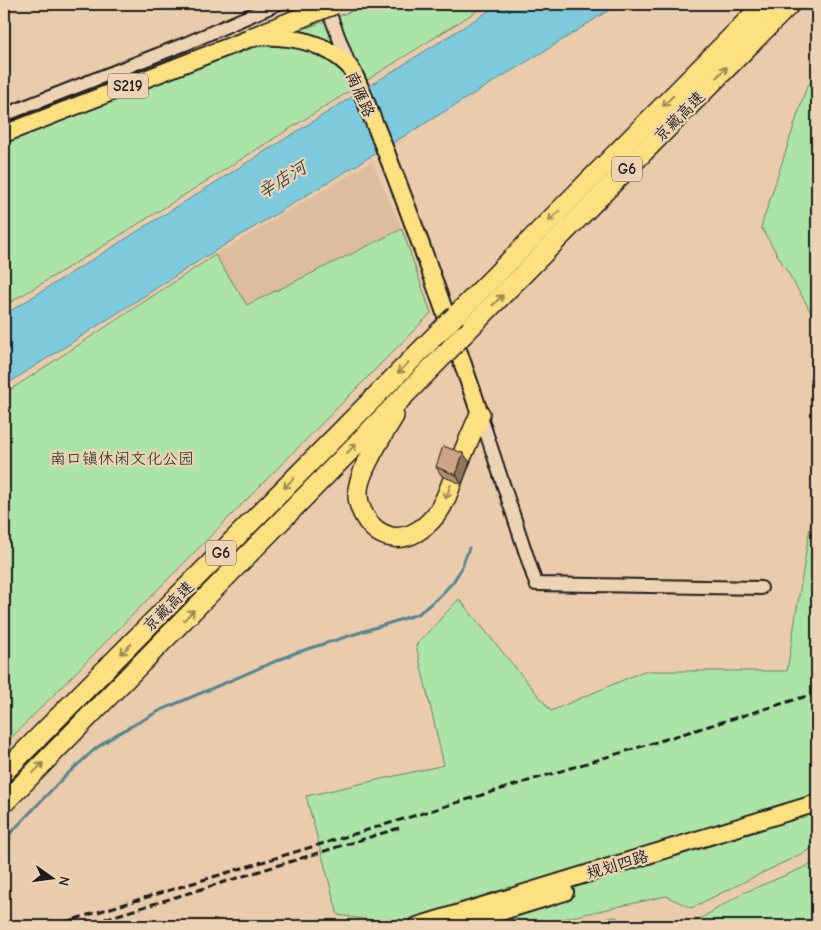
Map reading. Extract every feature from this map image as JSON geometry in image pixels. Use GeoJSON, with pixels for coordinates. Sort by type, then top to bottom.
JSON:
{"type":"FeatureCollection","features":[{"type":"Feature","properties":{"kind":"highway","name":"京藏高速"},"geometry":{"type":"LineString","coordinates":[[4,772],[764,4]]}},
{"type":"Feature","properties":{"kind":"highway","name":"京藏高速"},"geometry":{"type":"LineString","coordinates":[[4,803],[790,4]]}},
{"type":"Feature","properties":{"kind":"highway"},"geometry":{"type":"LineString","coordinates":[[253,37],[329,6]]}},
{"type":"Feature","properties":{"kind":"highway"},"geometry":{"type":"LineString","coordinates":[[408,391],[364,470],[359,484],[358,501],[363,515],[372,527],[393,537],[411,535],[425,526],[442,506],[480,414]]}},
{"type":"Feature","properties":{"kind":"main road","name":"南雁路"},"geometry":{"type":"LineString","coordinates":[[4,134],[253,37],[268,36],[301,40],[317,45],[341,59],[350,67],[389,159],[480,414]]}},
{"type":"Feature","properties":{"kind":"main road","name":"规划四路"},"geometry":{"type":"LineString","coordinates":[[416,926],[817,802]]}},
{"type":"Feature","properties":{"kind":"main road","name":"规划四路"},"geometry":{"type":"LineString","coordinates":[[455,926],[817,813]]}},
{"type":"Feature","properties":{"kind":"street"},"geometry":{"type":"LineString","coordinates":[[4,115],[186,44],[263,7],[277,4]]}},
{"type":"Feature","properties":{"kind":"street"},"geometry":{"type":"LineString","coordinates":[[329,6],[350,67]]}},
{"type":"Feature","properties":{"kind":"street"},"geometry":{"type":"LineString","coordinates":[[480,414],[536,584],[761,588]]}},
{"type":"Feature","properties":{"kind":"shaded area"},"geometry":{"type":"Polygon","coordinates":[[[372,161],[402,229],[246,305],[215,255],[372,161]]]}},
{"type":"Feature","properties":{"kind":"green space"},"geometry":{"type":"Polygon","coordinates":[[[371,4],[488,4],[92,253],[4,306],[4,143],[134,92],[371,4]]]}},
{"type":"Feature","properties":{"kind":"green space"},"geometry":{"type":"Polygon","coordinates":[[[817,77],[817,322],[761,227],[807,86],[817,77]]]}},
{"type":"Feature","properties":{"kind":"green space","name":"南口镇休闲文化公园"},"geometry":{"type":"Polygon","coordinates":[[[402,229],[431,313],[4,745],[4,394],[215,255],[247,305],[402,229]]]}},
{"type":"Feature","properties":{"kind":"green space"},"geometry":{"type":"Polygon","coordinates":[[[817,513],[817,846],[691,908],[666,896],[531,926],[407,926],[338,915],[306,796],[444,765],[416,645],[459,599],[551,711],[644,671],[787,671],[812,514],[817,513]]]}},
{"type":"Feature","properties":{"kind":"green space"},"geometry":{"type":"Polygon","coordinates":[[[817,862],[817,926],[688,926],[743,893],[817,862]]]}},
{"type":"Feature","properties":{"kind":"green space"},"geometry":{"type":"Polygon","coordinates":[[[614,917],[639,926],[581,926],[614,917]]]}},
{"type":"Feature","properties":{"kind":"water","name":"辛店河"},"geometry":{"type":"Polygon","coordinates":[[[500,4],[618,4],[564,39],[200,260],[4,386],[4,315],[500,4]]]}},
{"type":"Feature","properties":{"kind":"building"},"geometry":{"type":"Polygon","coordinates":[[[443,446],[463,453],[456,475],[436,467],[443,446]]]}},
{"type":"Feature","properties":{"kind":"waterway"},"geometry":{"type":"LineString","coordinates":[[4,840],[62,779],[95,749],[117,734],[161,710],[295,653],[418,614],[438,598],[453,582],[461,569],[469,548]]}},
{"type":"Feature","properties":{"kind":"railway"},"geometry":{"type":"LineString","coordinates":[[52,926],[817,693]]}},
{"type":"Feature","properties":{"kind":"railway"},"geometry":{"type":"LineString","coordinates":[[82,926],[399,828]]}}]}
